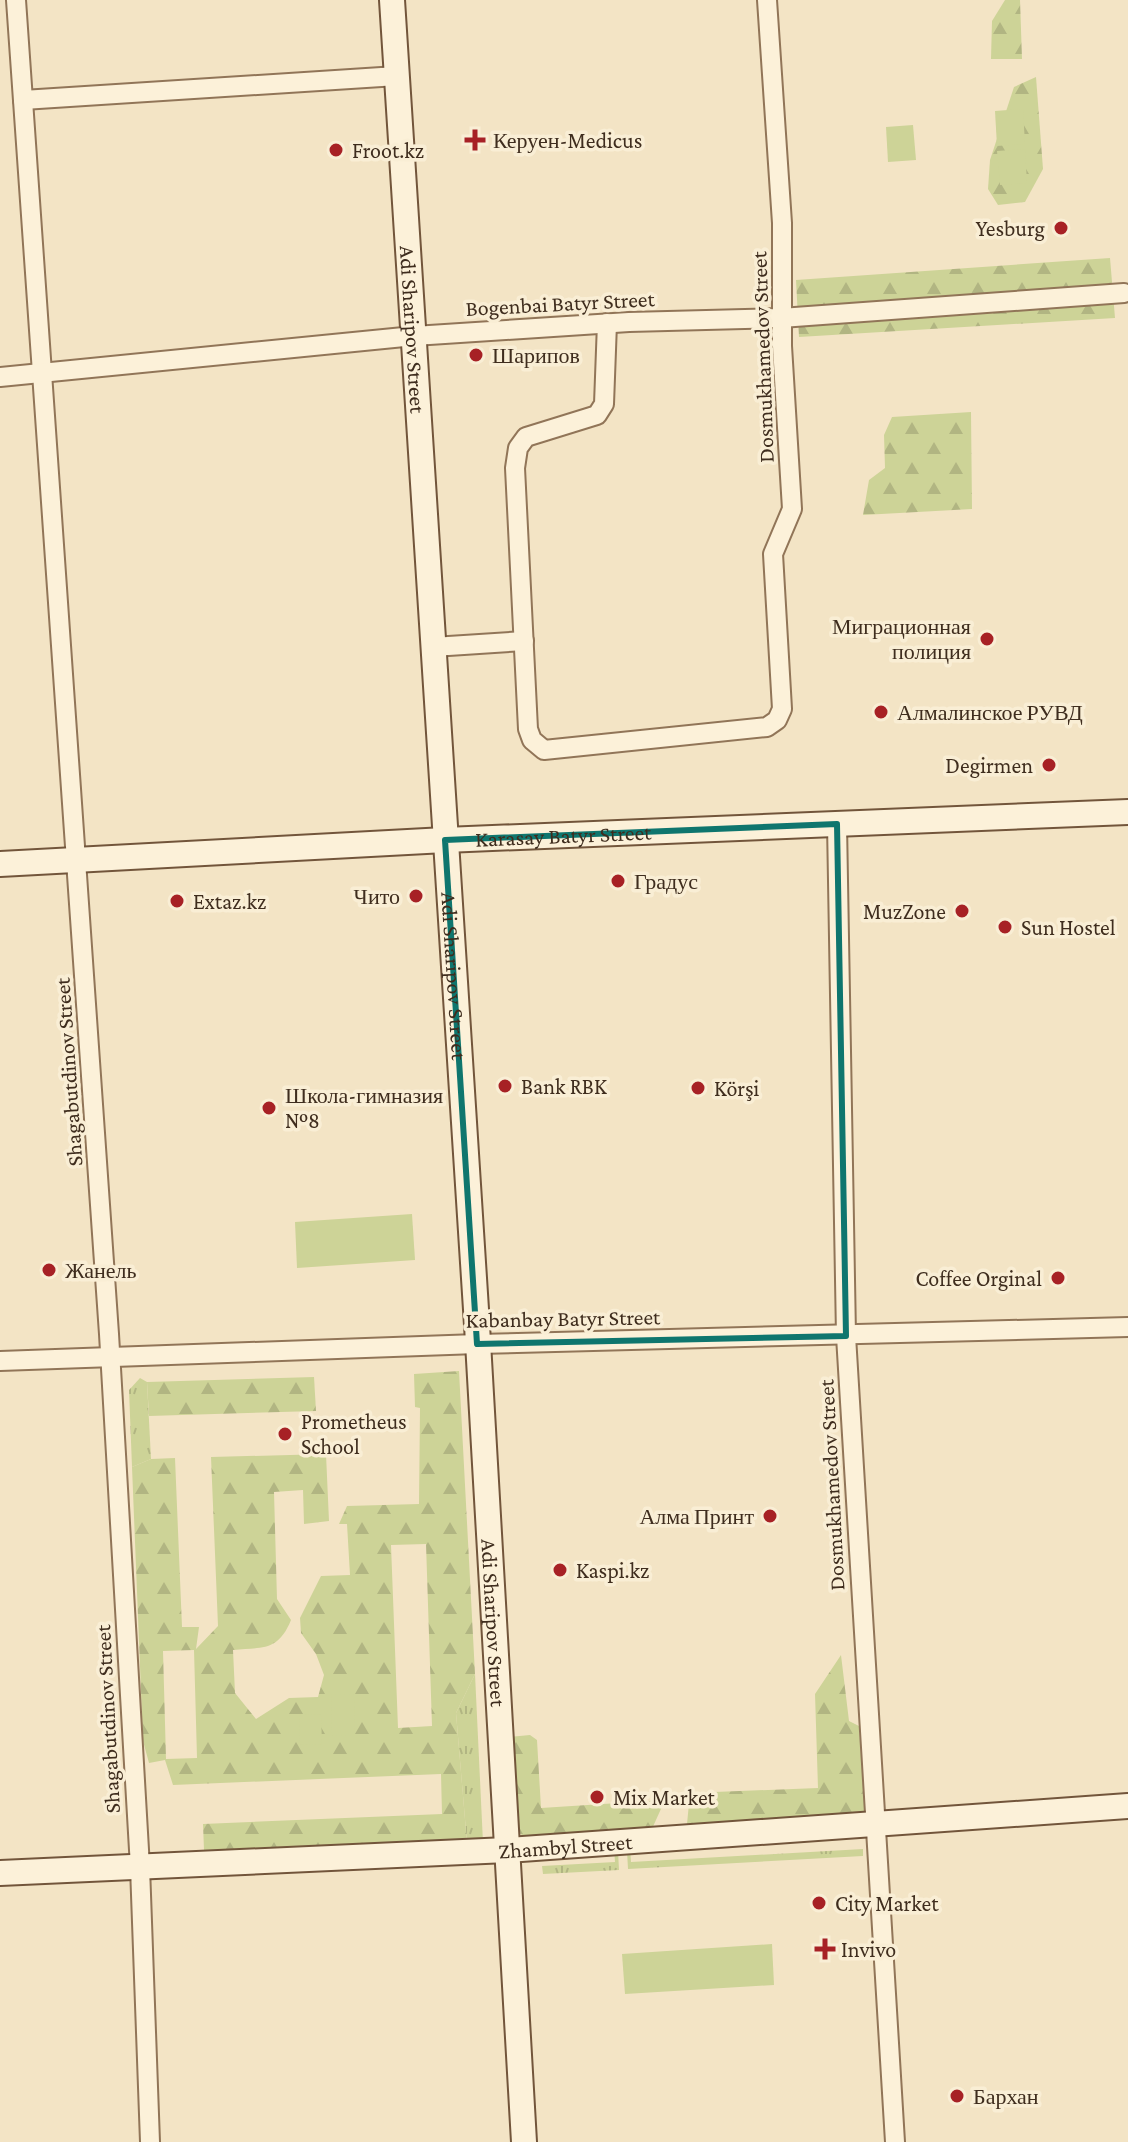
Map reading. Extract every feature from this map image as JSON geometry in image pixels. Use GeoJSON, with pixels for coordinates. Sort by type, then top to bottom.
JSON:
{"type":"FeatureCollection","features":[{"type":"Feature","properties":{"kind":"street","name":"Shagabutdinov Street"},"geometry":{"type":"LineString","coordinates":[[16,0],[110,1356],[140,1867],[150,2142]]}},
{"type":"Feature","properties":{"kind":"street","name":"Adi Sharipov Street"},"geometry":{"type":"LineString","coordinates":[[392,0],[524,2142]]}},
{"type":"Feature","properties":{"kind":"street","name":"Dosmukhamedov Street"},"geometry":{"type":"LineString","coordinates":[[524,641],[528,729],[532,740],[544,750],[767,727],[777,720],[782,709],[773,554],[792,509],[781,318],[782,223],[767,0]]}},
{"type":"Feature","properties":{"kind":"street"},"geometry":{"type":"LineString","coordinates":[[23,100],[397,76]]}},
{"type":"Feature","properties":{"kind":"street","name":"Bogenbai Batyr Street"},"geometry":{"type":"LineString","coordinates":[[0,377],[414,336],[607,323],[781,318],[1124,293]]}},
{"type":"Feature","properties":{"kind":"street"},"geometry":{"type":"LineString","coordinates":[[433,647],[524,641],[515,468],[518,448],[526,437],[597,415],[604,404],[607,323]]}},
{"type":"Feature","properties":{"kind":"street","name":"Karasay Batyr Street"},"geometry":{"type":"LineString","coordinates":[[0,864],[445,840],[1128,812]]}},
{"type":"Feature","properties":{"kind":"street","name":"Dosmukhamedov Street"},"geometry":{"type":"LineString","coordinates":[[837,824],[846,1336],[895,2142]]}},
{"type":"Feature","properties":{"kind":"street","name":"Kabanbay Batyr Street"},"geometry":{"type":"LineString","coordinates":[[0,1361],[477,1344],[1128,1327]]}},
{"type":"Feature","properties":{"kind":"street","name":"Zhambyl Street"},"geometry":{"type":"LineString","coordinates":[[0,1873],[507,1850],[1128,1806]]}},
{"type":"Feature","properties":{"kind":"highlighted area"},"geometry":{"type":"Polygon","coordinates":[[[837,824],[846,1336],[477,1344],[445,840],[837,824]]]}},
{"type":"Feature","properties":{"kind":"green space"},"geometry":{"type":"Polygon","coordinates":[[[1005,0],[1020,0],[1022,59],[991,59],[992,21],[1005,0]]]}},
{"type":"Feature","properties":{"kind":"green space"},"geometry":{"type":"Polygon","coordinates":[[[1036,77],[1043,169],[1025,202],[998,205],[988,189],[990,160],[1014,87],[1036,77]]]}},
{"type":"Feature","properties":{"kind":"green space"},"geometry":{"type":"Polygon","coordinates":[[[1023,109],[1025,144],[997,146],[995,111],[1023,109]]]}},
{"type":"Feature","properties":{"kind":"green space"},"geometry":{"type":"Polygon","coordinates":[[[913,125],[916,160],[888,162],[886,127],[913,125]]]}},
{"type":"Feature","properties":{"kind":"green space"},"geometry":{"type":"Polygon","coordinates":[[[1025,149],[1027,183],[1000,185],[997,151],[1025,149]]]}},
{"type":"Feature","properties":{"kind":"green space"},"geometry":{"type":"Polygon","coordinates":[[[1110,258],[1115,318],[799,337],[796,280],[1110,258]]]}},
{"type":"Feature","properties":{"kind":"green space"},"geometry":{"type":"Polygon","coordinates":[[[971,412],[972,509],[863,515],[869,480],[885,468],[884,435],[892,417],[971,412]]]}},
{"type":"Feature","properties":{"kind":"green space"},"geometry":{"type":"Polygon","coordinates":[[[412,1214],[415,1260],[297,1268],[295,1222],[412,1214]]]}},
{"type":"Feature","properties":{"kind":"green space"},"geometry":{"type":"Polygon","coordinates":[[[459,1371],[475,1674],[456,1713],[467,1843],[204,1850],[203,1824],[442,1814],[441,1774],[173,1785],[165,1760],[149,1763],[143,1741],[132,1467],[151,1459],[175,1458],[182,1627],[199,1627],[196,1649],[218,1626],[211,1457],[326,1454],[329,1521],[304,1524],[303,1490],[274,1492],[277,1599],[291,1620],[275,1643],[261,1648],[233,1650],[235,1693],[256,1719],[289,1698],[318,1697],[324,1675],[316,1654],[301,1633],[300,1618],[321,1576],[350,1575],[347,1524],[339,1524],[347,1506],[419,1504],[420,1408],[415,1407],[414,1374],[459,1371]],[[426,1544],[391,1545],[398,1728],[432,1726],[426,1544]],[[194,1650],[163,1651],[166,1759],[197,1758],[194,1650]]]}},
{"type":"Feature","properties":{"kind":"green space"},"geometry":{"type":"Polygon","coordinates":[[[314,1377],[316,1411],[149,1416],[147,1382],[314,1377]]]}},
{"type":"Feature","properties":{"kind":"green space"},"geometry":{"type":"Polygon","coordinates":[[[140,1378],[147,1382],[151,1459],[132,1467],[129,1390],[140,1378]]]}},
{"type":"Feature","properties":{"kind":"green space"},"geometry":{"type":"Polygon","coordinates":[[[841,1655],[849,1721],[859,1726],[865,1813],[687,1824],[690,1793],[818,1788],[815,1694],[841,1655]]]}},
{"type":"Feature","properties":{"kind":"green space"},"geometry":{"type":"Polygon","coordinates":[[[475,1674],[483,1843],[467,1843],[456,1713],[475,1674]]]}},
{"type":"Feature","properties":{"kind":"green space"},"geometry":{"type":"Polygon","coordinates":[[[354,1694],[355,1735],[332,1736],[331,1695],[354,1694]]]}},
{"type":"Feature","properties":{"kind":"green space"},"geometry":{"type":"Polygon","coordinates":[[[321,1714],[322,1744],[300,1745],[299,1715],[321,1714]]]}},
{"type":"Feature","properties":{"kind":"green space"},"geometry":{"type":"Polygon","coordinates":[[[530,1735],[537,1740],[541,1808],[665,1800],[651,1831],[523,1836],[517,1831],[509,1737],[530,1735]]]}},
{"type":"Feature","properties":{"kind":"green space"},"geometry":{"type":"Polygon","coordinates":[[[614,1849],[618,1851],[619,1870],[543,1874],[542,1866],[615,1862],[614,1849]]]}},
{"type":"Feature","properties":{"kind":"green space"},"geometry":{"type":"Polygon","coordinates":[[[630,1849],[631,1862],[863,1849],[863,1856],[628,1869],[627,1851],[630,1849]]]}},
{"type":"Feature","properties":{"kind":"green space"},"geometry":{"type":"Polygon","coordinates":[[[772,1944],[774,1985],[625,1994],[622,1954],[772,1944]]]}},
{"type":"Feature","properties":{"kind":"place","name":"Керуен-Medicus"},"geometry":{"type":"Point","coordinates":[475,140]}},
{"type":"Feature","properties":{"kind":"place","name":"Froot.kz"},"geometry":{"type":"Point","coordinates":[336,150]}},
{"type":"Feature","properties":{"kind":"place","name":"Yesburg"},"geometry":{"type":"Point","coordinates":[1061,228]}},
{"type":"Feature","properties":{"kind":"place","name":"Шарипов"},"geometry":{"type":"Point","coordinates":[476,355]}},
{"type":"Feature","properties":{"kind":"place","name":"Миграционная полиция"},"geometry":{"type":"Point","coordinates":[987,639]}},
{"type":"Feature","properties":{"kind":"place","name":"Алмалинское РУВД"},"geometry":{"type":"Point","coordinates":[881,712]}},
{"type":"Feature","properties":{"kind":"place","name":"Degirmen"},"geometry":{"type":"Point","coordinates":[1049,765]}},
{"type":"Feature","properties":{"kind":"place","name":"Градус"},"geometry":{"type":"Point","coordinates":[618,881]}},
{"type":"Feature","properties":{"kind":"place","name":"Чито"},"geometry":{"type":"Point","coordinates":[416,896]}},
{"type":"Feature","properties":{"kind":"place","name":"Extaz.kz"},"geometry":{"type":"Point","coordinates":[177,901]}},
{"type":"Feature","properties":{"kind":"place","name":"MuzZone"},"geometry":{"type":"Point","coordinates":[962,911]}},
{"type":"Feature","properties":{"kind":"place","name":"Sun Hostel"},"geometry":{"type":"Point","coordinates":[1005,927]}},
{"type":"Feature","properties":{"kind":"place","name":"Bank RBK"},"geometry":{"type":"Point","coordinates":[505,1086]}},
{"type":"Feature","properties":{"kind":"place","name":"Körşi"},"geometry":{"type":"Point","coordinates":[698,1088]}},
{"type":"Feature","properties":{"kind":"place","name":"Школа-гимназия №8"},"geometry":{"type":"Point","coordinates":[269,1108]}},
{"type":"Feature","properties":{"kind":"place","name":"Жанель"},"geometry":{"type":"Point","coordinates":[49,1270]}},
{"type":"Feature","properties":{"kind":"place","name":"Coffee Orginal"},"geometry":{"type":"Point","coordinates":[1058,1278]}},
{"type":"Feature","properties":{"kind":"place","name":"Prometheus School"},"geometry":{"type":"Point","coordinates":[285,1434]}},
{"type":"Feature","properties":{"kind":"place","name":"Алма Принт"},"geometry":{"type":"Point","coordinates":[770,1516]}},
{"type":"Feature","properties":{"kind":"place","name":"Kaspi.kz"},"geometry":{"type":"Point","coordinates":[560,1570]}},
{"type":"Feature","properties":{"kind":"place","name":"Mix Market"},"geometry":{"type":"Point","coordinates":[597,1797]}},
{"type":"Feature","properties":{"kind":"place","name":"City Market"},"geometry":{"type":"Point","coordinates":[819,1903]}},
{"type":"Feature","properties":{"kind":"place","name":"Invivo"},"geometry":{"type":"Point","coordinates":[825,1949]}},
{"type":"Feature","properties":{"kind":"place","name":"Бархан"},"geometry":{"type":"Point","coordinates":[957,2096]}}]}
